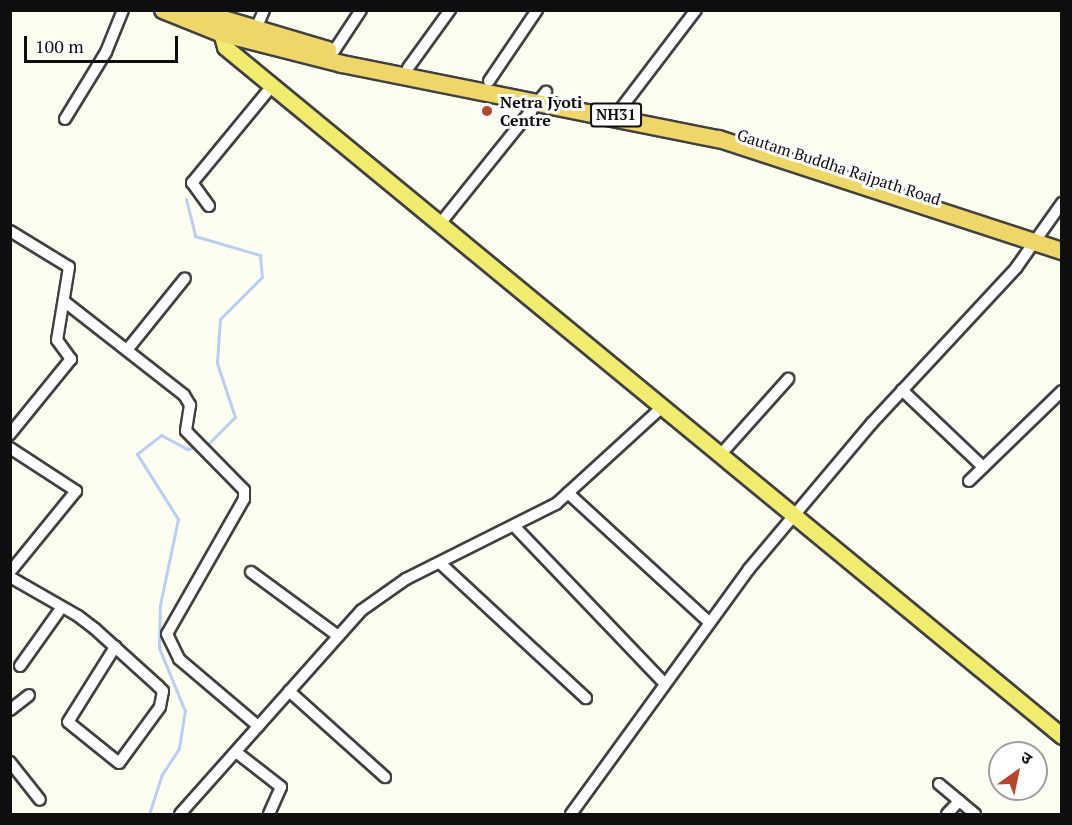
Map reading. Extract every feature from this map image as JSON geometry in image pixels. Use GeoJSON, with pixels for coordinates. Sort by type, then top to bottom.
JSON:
{"type":"FeatureCollection","features":[{"type":"Feature","properties":{"kind":"highway","name":"NH31"},"geometry":{"type":"LineString","coordinates":[[164,10],[353,66],[543,96],[771,153],[1040,237],[1062,251]]}},
{"type":"Feature","properties":{"kind":"highway","name":"Gautam Buddha Rajpath Road"},"geometry":{"type":"LineString","coordinates":[[193,10],[218,26],[256,29],[334,51],[408,68],[489,81],[543,96],[622,107],[758,139],[1040,237],[1062,239]]}},
{"type":"Feature","properties":{"kind":"main road"},"geometry":{"type":"LineString","coordinates":[[218,26],[225,47],[661,408],[795,511],[1062,736]]}},
{"type":"Feature","properties":{"kind":"street"},"geometry":{"type":"LineString","coordinates":[[65,119],[106,52],[123,10]]}},
{"type":"Feature","properties":{"kind":"street"},"geometry":{"type":"LineString","coordinates":[[256,29],[264,10]]}},
{"type":"Feature","properties":{"kind":"street"},"geometry":{"type":"LineString","coordinates":[[334,51],[361,10]]}},
{"type":"Feature","properties":{"kind":"street"},"geometry":{"type":"LineString","coordinates":[[408,68],[450,10]]}},
{"type":"Feature","properties":{"kind":"street"},"geometry":{"type":"LineString","coordinates":[[489,81],[537,10]]}},
{"type":"Feature","properties":{"kind":"street"},"geometry":{"type":"LineString","coordinates":[[622,107],[696,10]]}},
{"type":"Feature","properties":{"kind":"street"},"geometry":{"type":"LineString","coordinates":[[209,206],[192,183],[272,86]]}},
{"type":"Feature","properties":{"kind":"street"},"geometry":{"type":"LineString","coordinates":[[439,225],[543,96]]}},
{"type":"Feature","properties":{"kind":"street"},"geometry":{"type":"LineString","coordinates":[[571,814],[709,622],[795,511],[1040,237],[1062,203]]}},
{"type":"Feature","properties":{"kind":"street"},"geometry":{"type":"LineString","coordinates":[[10,231],[69,267],[65,302],[57,339],[71,362],[10,434]]}},
{"type":"Feature","properties":{"kind":"street"},"geometry":{"type":"LineString","coordinates":[[128,350],[184,278]]}},
{"type":"Feature","properties":{"kind":"street"},"geometry":{"type":"LineString","coordinates":[[65,302],[187,398],[184,426],[204,453],[245,494],[174,615],[168,642],[179,659],[258,726]]}},
{"type":"Feature","properties":{"kind":"street"},"geometry":{"type":"LineString","coordinates":[[722,454],[788,379]]}},
{"type":"Feature","properties":{"kind":"street"},"geometry":{"type":"LineString","coordinates":[[902,390],[983,467]]}},
{"type":"Feature","properties":{"kind":"street"},"geometry":{"type":"LineString","coordinates":[[969,481],[1062,391]]}},
{"type":"Feature","properties":{"kind":"street"},"geometry":{"type":"LineString","coordinates":[[180,814],[338,636],[382,594],[440,562],[516,528],[568,493],[661,408]]}},
{"type":"Feature","properties":{"kind":"street"},"geometry":{"type":"LineString","coordinates":[[10,448],[75,491],[10,572]]}},
{"type":"Feature","properties":{"kind":"street"},"geometry":{"type":"LineString","coordinates":[[568,493],[709,622]]}},
{"type":"Feature","properties":{"kind":"street"},"geometry":{"type":"LineString","coordinates":[[516,528],[664,683]]}},
{"type":"Feature","properties":{"kind":"street"},"geometry":{"type":"LineString","coordinates":[[440,562],[586,698]]}},
{"type":"Feature","properties":{"kind":"street"},"geometry":{"type":"LineString","coordinates":[[251,572],[338,636]]}},
{"type":"Feature","properties":{"kind":"street"},"geometry":{"type":"LineString","coordinates":[[10,577],[62,607],[115,647],[164,696],[119,763],[68,722],[115,647]]}},
{"type":"Feature","properties":{"kind":"street"},"geometry":{"type":"LineString","coordinates":[[20,666],[62,607]]}},
{"type":"Feature","properties":{"kind":"street"},"geometry":{"type":"LineString","coordinates":[[289,691],[385,777]]}},
{"type":"Feature","properties":{"kind":"street"},"geometry":{"type":"LineString","coordinates":[[10,710],[28,695]]}},
{"type":"Feature","properties":{"kind":"street"},"geometry":{"type":"LineString","coordinates":[[236,752],[281,787],[269,814]]}},
{"type":"Feature","properties":{"kind":"street"},"geometry":{"type":"LineString","coordinates":[[10,762],[40,800]]}},
{"type":"Feature","properties":{"kind":"street"},"geometry":{"type":"LineString","coordinates":[[939,784],[975,814]]}},
{"type":"Feature","properties":{"kind":"street"},"geometry":{"type":"LineString","coordinates":[[947,814],[959,801]]}},
{"type":"Feature","properties":{"kind":"waterway"},"geometry":{"type":"LineString","coordinates":[[186,199],[195,236],[260,255],[262,277],[220,319],[217,363],[235,417],[206,446]]}},
{"type":"Feature","properties":{"kind":"waterway"},"geometry":{"type":"LineString","coordinates":[[149,814],[161,776],[179,748],[185,711],[159,648],[160,605],[178,519],[137,454],[161,435],[187,449],[199,447]]}},
{"type":"Feature","properties":{"kind":"place","name":"Netra Jyoti Centre"},"geometry":{"type":"Point","coordinates":[487,111]}}]}
